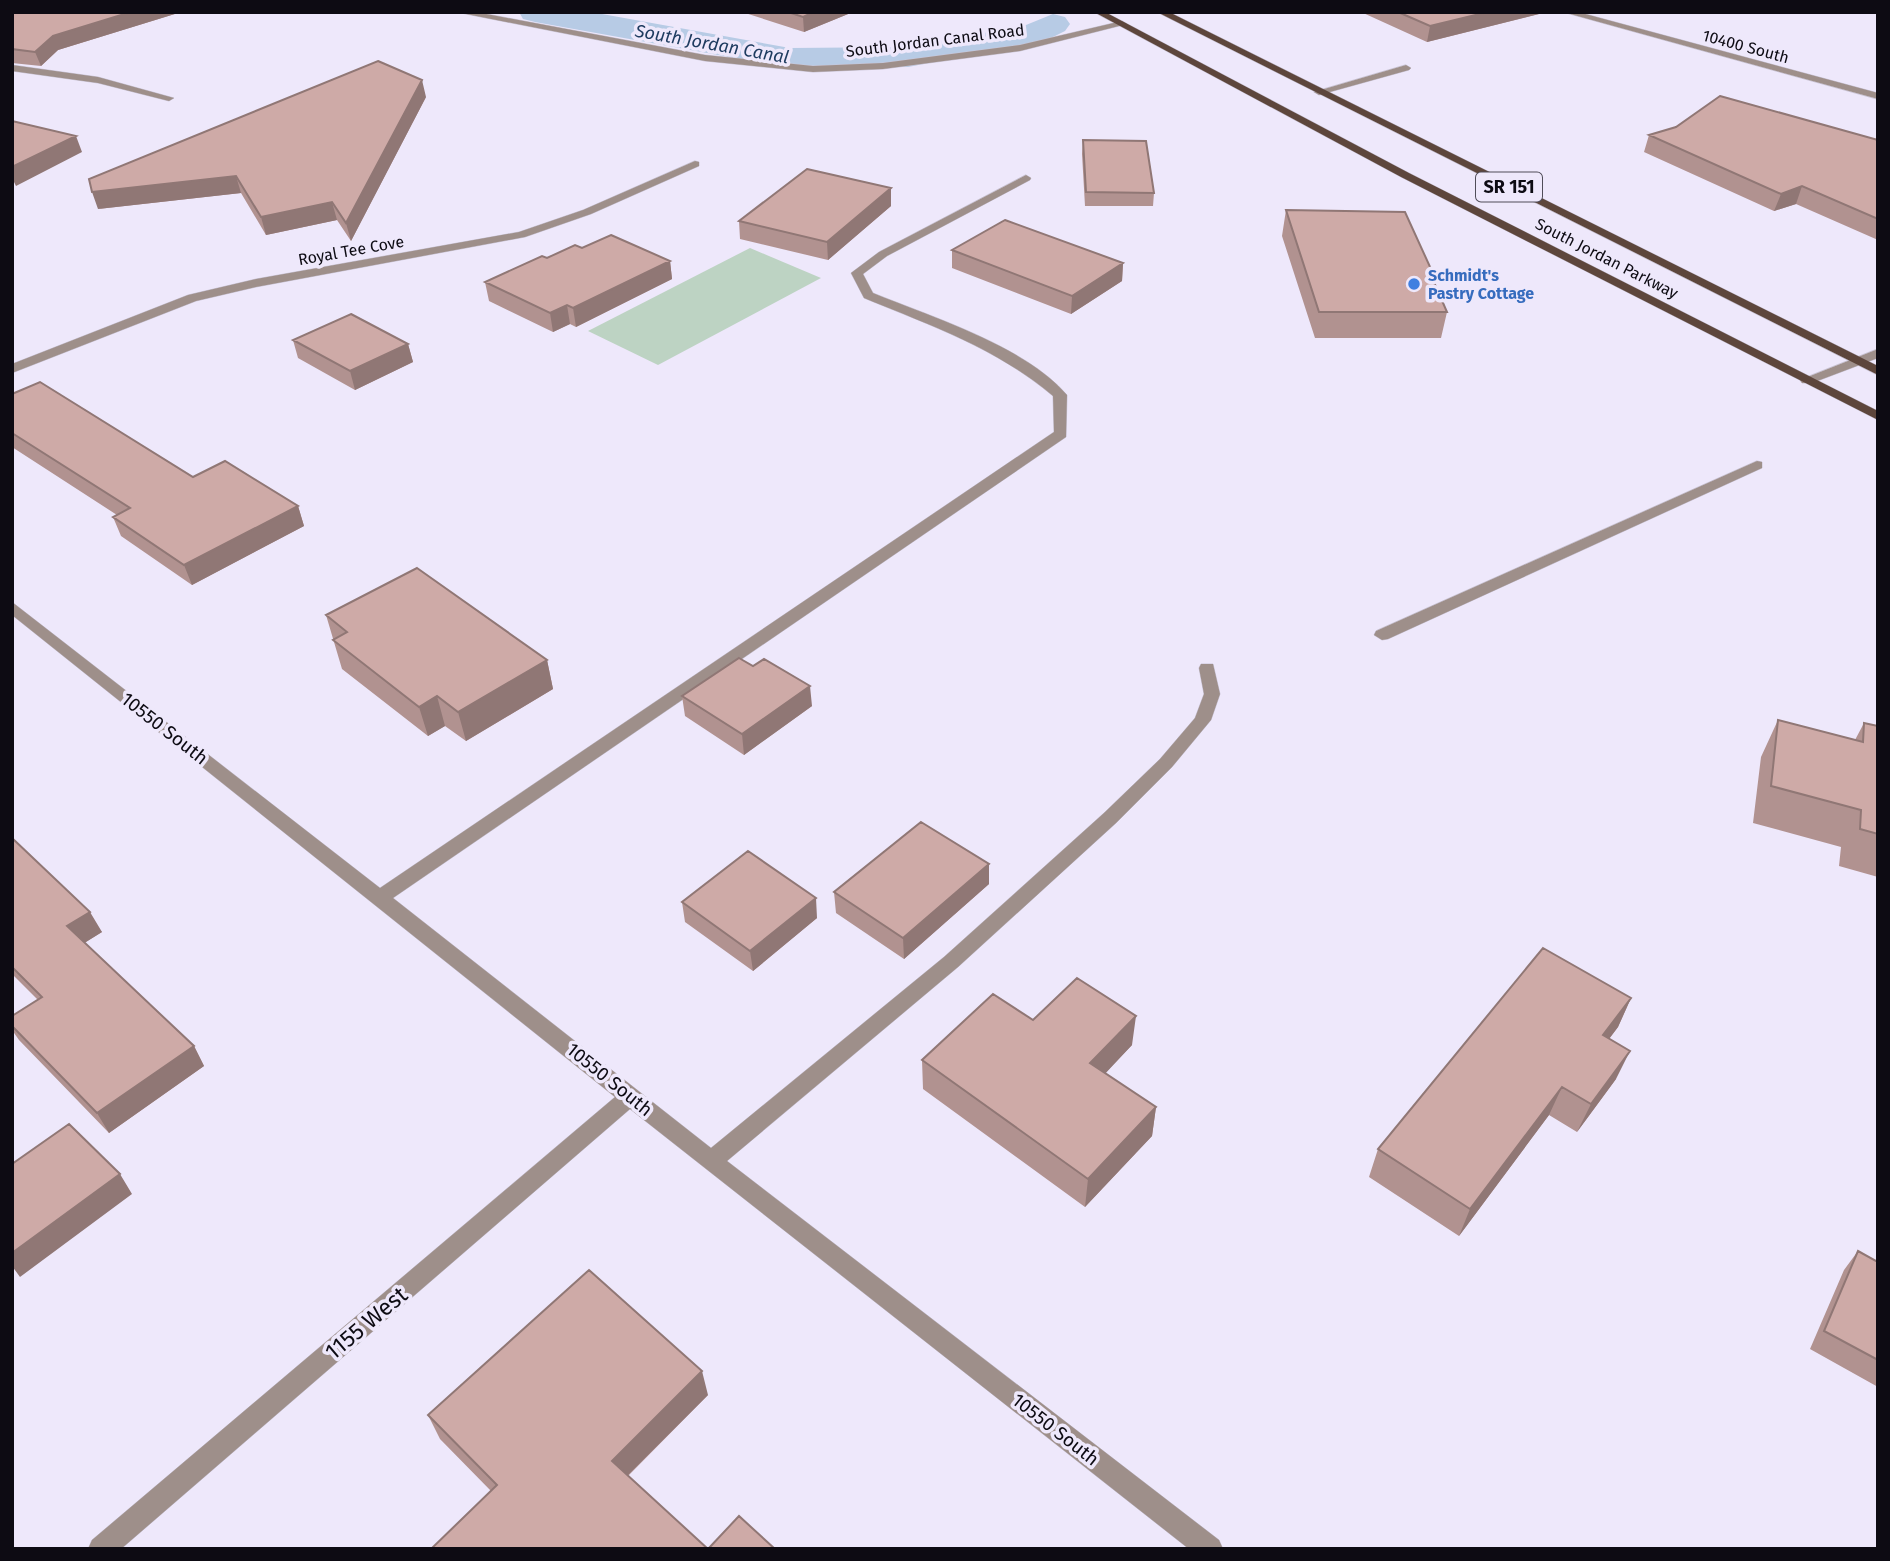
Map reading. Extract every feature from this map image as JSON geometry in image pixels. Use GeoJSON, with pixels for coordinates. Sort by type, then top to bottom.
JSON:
{"type":"FeatureCollection","features":[{"type":"Feature","properties":{"kind":"main road","name":"South Jordan Parkway"},"geometry":{"type":"LineString","coordinates":[[1098,12],[1405,175],[1878,416]]}},
{"type":"Feature","properties":{"kind":"main road","name":"South Jordan Parkway"},"geometry":{"type":"LineString","coordinates":[[1161,12],[1878,371]]}},
{"type":"Feature","properties":{"kind":"street","name":"South Jordan Canal Road"},"geometry":{"type":"LineString","coordinates":[[460,12],[705,58],[814,69],[883,66],[1020,48],[1122,24]]}},
{"type":"Feature","properties":{"kind":"street","name":"10400 South"},"geometry":{"type":"LineString","coordinates":[[1567,12],[1878,96]]}},
{"type":"Feature","properties":{"kind":"street"},"geometry":{"type":"LineString","coordinates":[[12,68],[98,80],[169,98]]}},
{"type":"Feature","properties":{"kind":"street"},"geometry":{"type":"LineString","coordinates":[[1319,92],[1406,68]]}},
{"type":"Feature","properties":{"kind":"street","name":"Royal Tee Cove"},"geometry":{"type":"LineString","coordinates":[[12,369],[192,298],[256,283],[521,235],[587,212],[695,164]]}},
{"type":"Feature","properties":{"kind":"street"},"geometry":{"type":"LineString","coordinates":[[379,898],[1061,433],[1060,396],[1028,368],[974,339],[868,295],[857,273],[883,254],[1026,178]]}},
{"type":"Feature","properties":{"kind":"street"},"geometry":{"type":"LineString","coordinates":[[1807,380],[1878,353]]}},
{"type":"Feature","properties":{"kind":"street"},"geometry":{"type":"LineString","coordinates":[[1382,635],[1757,465]]}},
{"type":"Feature","properties":{"kind":"street","name":"10550 South"},"geometry":{"type":"LineString","coordinates":[[12,607],[711,1161],[1210,1549]]}},
{"type":"Feature","properties":{"kind":"street"},"geometry":{"type":"LineString","coordinates":[[711,1161],[951,962],[1157,772],[1203,720],[1212,694],[1207,668]]}},
{"type":"Feature","properties":{"kind":"street","name":"1155 West"},"geometry":{"type":"LineString","coordinates":[[101,1549],[631,1096]]}},
{"type":"Feature","properties":{"kind":"green space"},"geometry":{"type":"Polygon","coordinates":[[[750,248],[821,278],[658,365],[588,331],[750,248]]]}},
{"type":"Feature","properties":{"kind":"building"},"geometry":{"type":"Polygon","coordinates":[[[12,12],[131,12],[53,36],[35,52],[12,49],[12,12]]]}},
{"type":"Feature","properties":{"kind":"building"},"geometry":{"type":"Polygon","coordinates":[[[788,12],[814,12],[803,17],[788,12]]]}},
{"type":"Feature","properties":{"kind":"building"},"geometry":{"type":"Polygon","coordinates":[[[1398,12],[1488,12],[1430,26],[1398,12]]]}},
{"type":"Feature","properties":{"kind":"building"},"geometry":{"type":"Polygon","coordinates":[[[378,61],[422,80],[346,223],[332,202],[261,217],[236,176],[92,192],[89,179],[378,61]]]}},
{"type":"Feature","properties":{"kind":"building"},"geometry":{"type":"Polygon","coordinates":[[[1720,96],[1878,140],[1878,219],[1802,186],[1781,194],[1649,135],[1676,127],[1720,96]]]}},
{"type":"Feature","properties":{"kind":"building"},"geometry":{"type":"Polygon","coordinates":[[[12,121],[76,136],[12,167],[12,121]]]}},
{"type":"Feature","properties":{"kind":"building"},"geometry":{"type":"Polygon","coordinates":[[[1083,140],[1146,141],[1154,193],[1086,192],[1083,140]]]}},
{"type":"Feature","properties":{"kind":"building"},"geometry":{"type":"Polygon","coordinates":[[[807,169],[891,188],[827,242],[739,221],[807,169]]]}},
{"type":"Feature","properties":{"kind":"building"},"geometry":{"type":"Polygon","coordinates":[[[1286,210],[1405,212],[1436,280],[1433,280],[1447,312],[1319,312],[1286,210]]]}},
{"type":"Feature","properties":{"kind":"building"},"geometry":{"type":"Polygon","coordinates":[[[1005,220],[1123,263],[1072,296],[952,250],[1005,220]]]}},
{"type":"Feature","properties":{"kind":"building"},"geometry":{"type":"Polygon","coordinates":[[[611,235],[670,261],[573,308],[567,305],[550,313],[485,282],[542,256],[547,258],[575,245],[582,248],[611,235]]]}},
{"type":"Feature","properties":{"kind":"building"},"geometry":{"type":"Polygon","coordinates":[[[351,314],[408,344],[350,371],[293,340],[351,314]]]}},
{"type":"Feature","properties":{"kind":"building"},"geometry":{"type":"Polygon","coordinates":[[[40,382],[193,477],[225,461],[298,506],[184,565],[113,517],[130,508],[12,433],[12,394],[40,382]]]}},
{"type":"Feature","properties":{"kind":"building"},"geometry":{"type":"Polygon","coordinates":[[[417,568],[547,660],[458,712],[437,696],[419,707],[333,640],[347,632],[326,615],[417,568]]]}},
{"type":"Feature","properties":{"kind":"building"},"geometry":{"type":"Polygon","coordinates":[[[739,658],[753,666],[764,659],[810,686],[742,734],[682,696],[739,658]]]}},
{"type":"Feature","properties":{"kind":"building"},"geometry":{"type":"Polygon","coordinates":[[[1778,720],[1863,742],[1864,723],[1878,726],[1878,834],[1860,829],[1861,810],[1771,786],[1778,720]]]}},
{"type":"Feature","properties":{"kind":"building"},"geometry":{"type":"Polygon","coordinates":[[[921,822],[989,864],[903,938],[834,892],[921,822]]]}},
{"type":"Feature","properties":{"kind":"building"},"geometry":{"type":"Polygon","coordinates":[[[12,838],[90,912],[67,926],[194,1046],[97,1113],[12,1026],[12,1016],[42,997],[12,967],[12,838]]]}},
{"type":"Feature","properties":{"kind":"building"},"geometry":{"type":"Polygon","coordinates":[[[748,851],[816,898],[750,951],[682,902],[748,851]]]}},
{"type":"Feature","properties":{"kind":"building"},"geometry":{"type":"Polygon","coordinates":[[[1543,948],[1631,998],[1603,1035],[1630,1051],[1591,1104],[1562,1087],[1470,1209],[1378,1149],[1543,948]]]}},
{"type":"Feature","properties":{"kind":"building"},"geometry":{"type":"Polygon","coordinates":[[[1077,978],[1136,1016],[1090,1063],[1156,1107],[1088,1179],[922,1060],[993,994],[1033,1020],[1077,978]]]}},
{"type":"Feature","properties":{"kind":"building"},"geometry":{"type":"Polygon","coordinates":[[[69,1124],[120,1174],[12,1253],[12,1164],[69,1124]]]}},
{"type":"Feature","properties":{"kind":"building"},"geometry":{"type":"Polygon","coordinates":[[[1858,1251],[1878,1262],[1878,1360],[1824,1331],[1858,1251]]]}},
{"type":"Feature","properties":{"kind":"building"},"geometry":{"type":"Polygon","coordinates":[[[589,1270],[702,1371],[612,1461],[708,1549],[431,1549],[497,1485],[428,1415],[589,1270]]]}},
{"type":"Feature","properties":{"kind":"building"},"geometry":{"type":"Polygon","coordinates":[[[739,1516],[775,1549],[708,1549],[739,1516]]]}},
{"type":"Feature","properties":{"kind":"waterway","name":"South Jordan Canal"},"geometry":{"type":"LineString","coordinates":[[535,12],[790,58],[908,57],[1035,33],[1053,24]]}},
{"type":"Feature","properties":{"kind":"place","name":"Schmidt's Pastry Cottage"},"geometry":{"type":"Point","coordinates":[1414,284]}}]}
